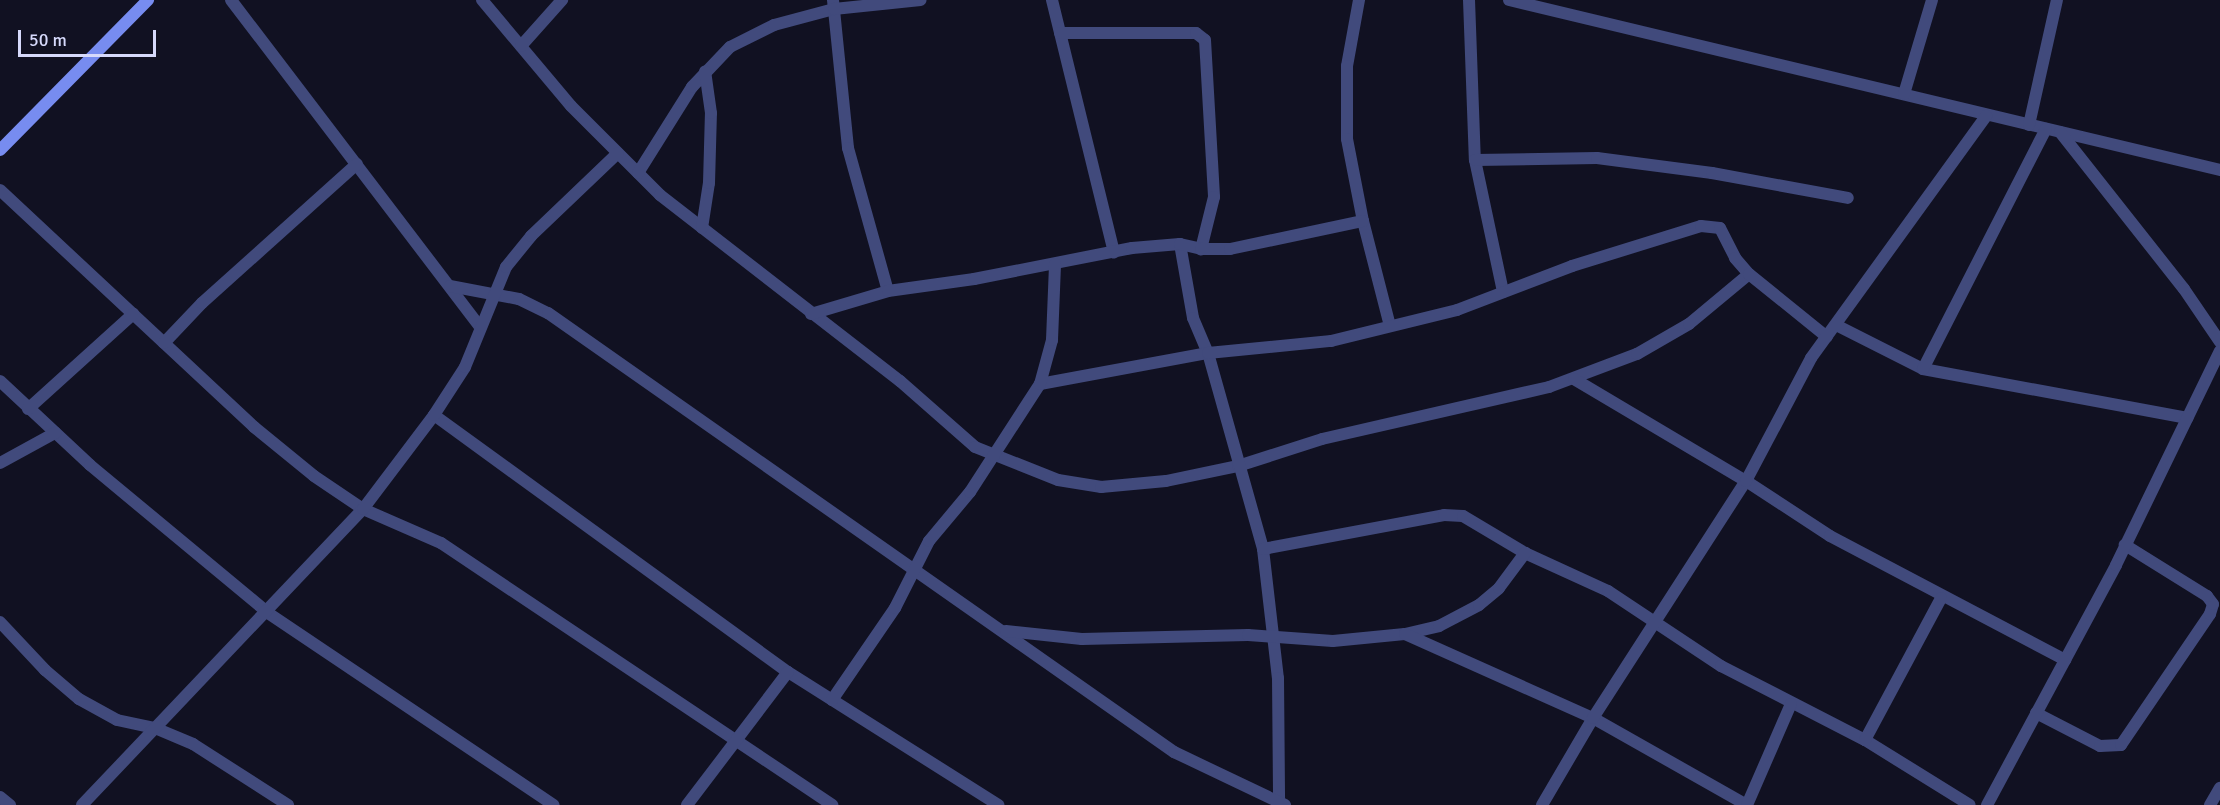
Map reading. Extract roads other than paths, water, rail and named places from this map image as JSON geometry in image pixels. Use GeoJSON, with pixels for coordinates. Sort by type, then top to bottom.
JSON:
{"type":"FeatureCollection","features":[{"type":"Feature","properties":{"kind":"main road"},"geometry":{"type":"LineString","coordinates":[[0,150],[148,0]]}},
{"type":"Feature","properties":{"kind":"street"},"geometry":{"type":"LineString","coordinates":[[231,0],[479,325]]}},
{"type":"Feature","properties":{"kind":"street"},"geometry":{"type":"LineString","coordinates":[[482,0],[618,153],[702,228],[900,381],[975,447],[994,457],[1058,480],[1101,487],[1166,482],[1238,466],[1322,439],[1574,379],[1637,354],[1689,324],[1749,274]]}},
{"type":"Feature","properties":{"kind":"street"},"geometry":{"type":"LineString","coordinates":[[521,46],[562,0]]}},
{"type":"Feature","properties":{"kind":"street"},"geometry":{"type":"LineString","coordinates":[[638,173],[705,71],[749,36],[833,4],[921,0]]}},
{"type":"Feature","properties":{"kind":"street"},"geometry":{"type":"LineString","coordinates":[[1052,0],[1114,252]]}},
{"type":"Feature","properties":{"kind":"street"},"geometry":{"type":"LineString","coordinates":[[1359,0],[1347,66],[1345,104],[1347,139],[1363,221],[1390,326]]}},
{"type":"Feature","properties":{"kind":"street"},"geometry":{"type":"LineString","coordinates":[[1469,0],[1475,160],[1503,292]]}},
{"type":"Feature","properties":{"kind":"street"},"geometry":{"type":"LineString","coordinates":[[1509,0],[1904,94],[1986,116],[2220,170]]}},
{"type":"Feature","properties":{"kind":"street"},"geometry":{"type":"LineString","coordinates":[[1904,94],[1932,0]]}},
{"type":"Feature","properties":{"kind":"street"},"geometry":{"type":"LineString","coordinates":[[2029,125],[2057,0]]}},
{"type":"Feature","properties":{"kind":"street"},"geometry":{"type":"LineString","coordinates":[[833,4],[848,148],[888,291]]}},
{"type":"Feature","properties":{"kind":"street"},"geometry":{"type":"LineString","coordinates":[[1060,33],[1196,33],[1205,40],[1214,196],[1201,249]]}},
{"type":"Feature","properties":{"kind":"street"},"geometry":{"type":"LineString","coordinates":[[702,228],[709,183],[711,113],[705,71]]}},
{"type":"Feature","properties":{"kind":"street"},"geometry":{"type":"LineString","coordinates":[[1542,805],[1593,718],[1746,481],[1827,337],[1986,116]]}},
{"type":"Feature","properties":{"kind":"street"},"geometry":{"type":"LineString","coordinates":[[1923,369],[2046,129]]}},
{"type":"Feature","properties":{"kind":"street"},"geometry":{"type":"LineString","coordinates":[[2060,132],[2184,290],[2220,342]]}},
{"type":"Feature","properties":{"kind":"street"},"geometry":{"type":"LineString","coordinates":[[82,805],[268,613],[363,509],[434,415],[465,367],[492,292],[506,267],[531,236],[618,153]]}},
{"type":"Feature","properties":{"kind":"street"},"geometry":{"type":"LineString","coordinates":[[1475,160],[1597,158],[1712,173],[1848,198]]}},
{"type":"Feature","properties":{"kind":"street"},"geometry":{"type":"LineString","coordinates":[[164,343],[202,303],[357,164]]}},
{"type":"Feature","properties":{"kind":"street"},"geometry":{"type":"LineString","coordinates":[[0,190],[254,427],[314,476],[363,509],[441,543],[833,805]]}},
{"type":"Feature","properties":{"kind":"street"},"geometry":{"type":"LineString","coordinates":[[811,314],[888,291],[1114,252],[1180,244],[1201,249],[1230,249],[1363,221]]}},
{"type":"Feature","properties":{"kind":"street"},"geometry":{"type":"LineString","coordinates":[[1040,384],[1208,353],[1331,341],[1457,310],[1669,233],[1701,226],[1722,230],[1735,258],[1749,274],[1827,337]]}},
{"type":"Feature","properties":{"kind":"street"},"geometry":{"type":"LineString","coordinates":[[450,286],[492,292],[548,313],[1174,752],[1282,804],[1275,636],[1263,549],[1208,353],[1194,318],[1180,244]]}},
{"type":"Feature","properties":{"kind":"street"},"geometry":{"type":"LineString","coordinates":[[832,700],[917,570],[929,541],[994,457],[1040,384],[1052,340],[1055,264]]}},
{"type":"Feature","properties":{"kind":"street"},"geometry":{"type":"LineString","coordinates":[[28,409],[133,314]]}},
{"type":"Feature","properties":{"kind":"street"},"geometry":{"type":"LineString","coordinates":[[1836,325],[1923,369],[2187,418]]}},
{"type":"Feature","properties":{"kind":"street"},"geometry":{"type":"LineString","coordinates":[[1987,805],[2125,545],[2220,351]]}},
{"type":"Feature","properties":{"kind":"street"},"geometry":{"type":"LineString","coordinates":[[1574,379],[1746,481],[1830,536],[1941,598],[2065,660]]}},
{"type":"Feature","properties":{"kind":"street"},"geometry":{"type":"LineString","coordinates":[[0,381],[55,433],[268,613],[554,805]]}},
{"type":"Feature","properties":{"kind":"street"},"geometry":{"type":"LineString","coordinates":[[434,415],[788,672],[998,805]]}},
{"type":"Feature","properties":{"kind":"street"},"geometry":{"type":"LineString","coordinates":[[0,463],[55,433]]}},
{"type":"Feature","properties":{"kind":"street"},"geometry":{"type":"LineString","coordinates":[[1263,549],[1455,514],[1525,553],[1582,576],[1656,620],[1721,666],[1791,704],[1865,740],[1970,805]]}},
{"type":"Feature","properties":{"kind":"street"},"geometry":{"type":"LineString","coordinates":[[2036,713],[2100,746],[2121,745],[2210,614],[2213,604],[2207,596],[2125,545]]}},
{"type":"Feature","properties":{"kind":"street"},"geometry":{"type":"LineString","coordinates":[[1004,631],[1082,639],[1275,636],[1333,641],[1405,634],[1439,626],[1479,605],[1499,588],[1525,553]]}},
{"type":"Feature","properties":{"kind":"street"},"geometry":{"type":"LineString","coordinates":[[1865,740],[1941,598]]}},
{"type":"Feature","properties":{"kind":"street"},"geometry":{"type":"LineString","coordinates":[[0,622],[45,670],[79,699],[117,720],[155,728],[228,764],[288,805]]}},
{"type":"Feature","properties":{"kind":"street"},"geometry":{"type":"LineString","coordinates":[[1405,634],[1593,718],[1747,805],[1791,704]]}},
{"type":"Feature","properties":{"kind":"street"},"geometry":{"type":"LineString","coordinates":[[687,805],[788,672]]}},
{"type":"Feature","properties":{"kind":"street"},"geometry":{"type":"LineString","coordinates":[[2210,805],[2220,789]]}},
{"type":"Feature","properties":{"kind":"street"},"geometry":{"type":"LineString","coordinates":[[0,797],[10,805]]}}]}
